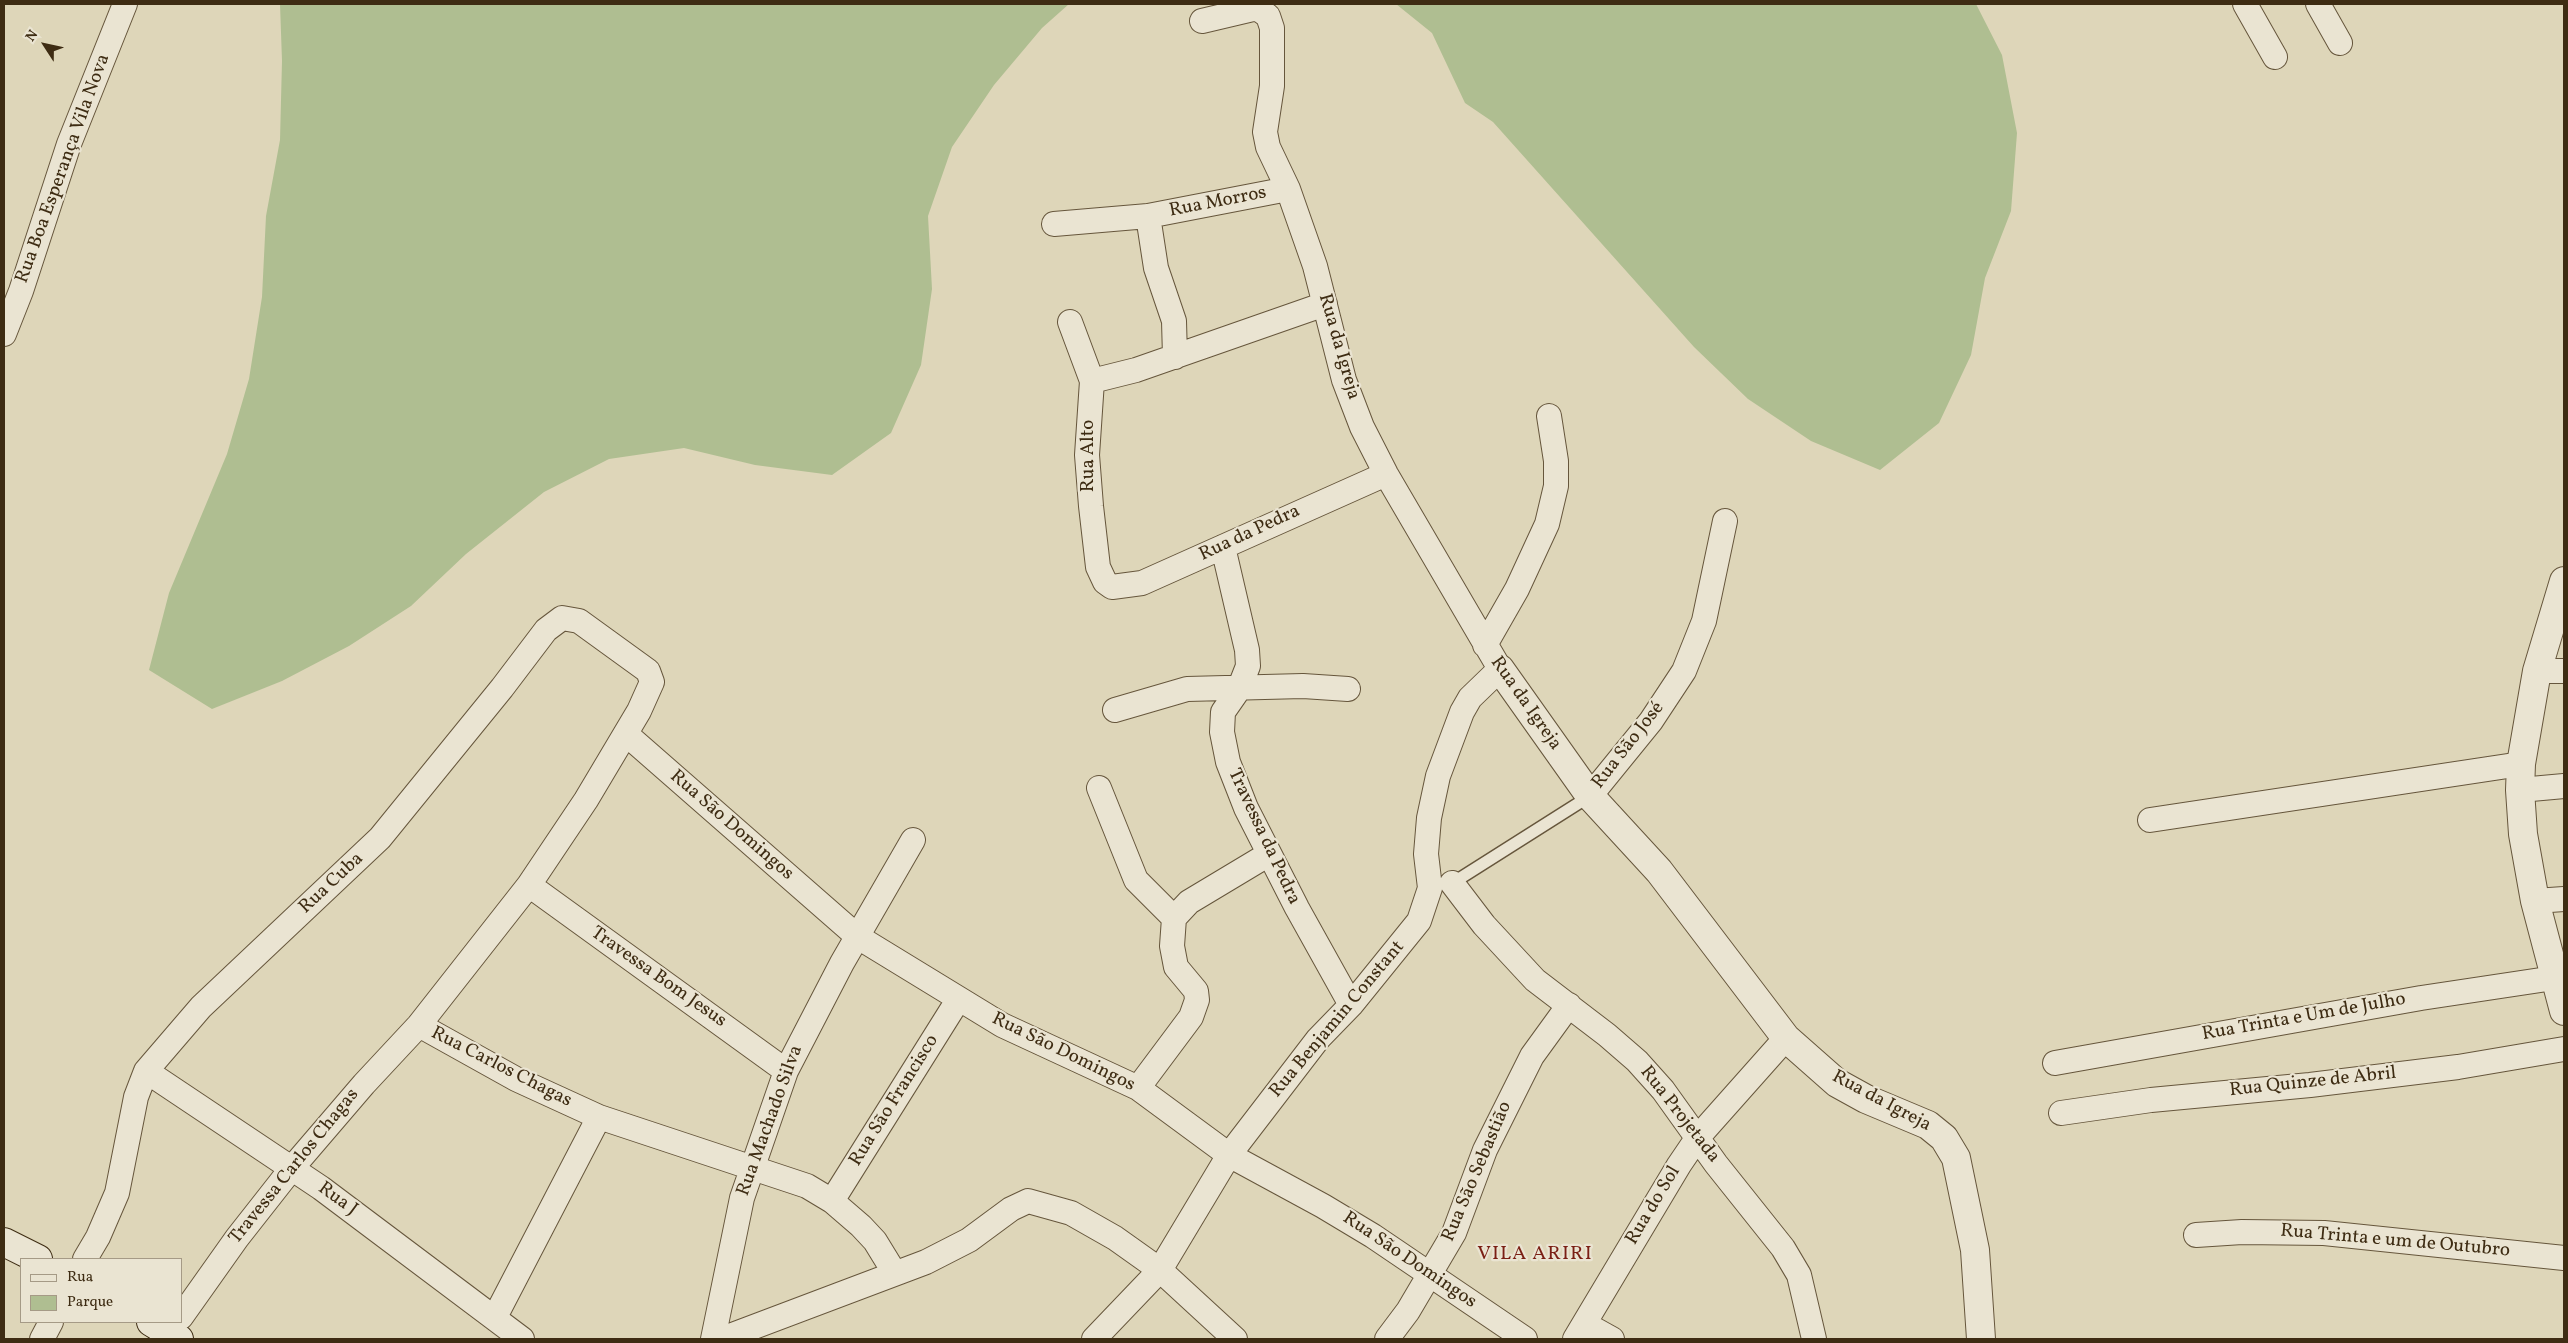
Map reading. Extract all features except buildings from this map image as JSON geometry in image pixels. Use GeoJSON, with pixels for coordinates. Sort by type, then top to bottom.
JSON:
{"type":"FeatureCollection","features":[{"type":"Feature","properties":{"kind":"street","name":"Rua Boa Esperança Vila Nova"},"geometry":{"type":"LineString","coordinates":[[4,334],[21,291],[69,144],[125,4]]}},
{"type":"Feature","properties":{"kind":"street"},"geometry":{"type":"LineString","coordinates":[[2245,4],[2275,56]]}},
{"type":"Feature","properties":{"kind":"street"},"geometry":{"type":"LineString","coordinates":[[2318,4],[2340,43]]}},
{"type":"Feature","properties":{"kind":"street","name":"Rua da Igreja"},"geometry":{"type":"LineString","coordinates":[[1202,21],[1257,8],[1268,16],[1272,28],[1272,86],[1265,132],[1268,147],[1288,189],[1315,266],[1344,380],[1362,427],[1386,474],[1485,646],[1590,796],[1659,872],[1786,1038],[1837,1083],[1928,1125],[1944,1138],[1956,1158],[1975,1250],[1981,1339]]}},
{"type":"Feature","properties":{"kind":"street","name":"Rua Morros"},"geometry":{"type":"LineString","coordinates":[[1054,224],[1148,216],[1288,189]]}},
{"type":"Feature","properties":{"kind":"street","name":"Rua Morros"},"geometry":{"type":"LineString","coordinates":[[1148,216],[1156,268],[1174,320],[1175,357]]}},
{"type":"Feature","properties":{"kind":"street"},"geometry":{"type":"LineString","coordinates":[[1092,381],[1136,370],[1325,304]]}},
{"type":"Feature","properties":{"kind":"street","name":"Rua Alto"},"geometry":{"type":"LineString","coordinates":[[1070,322],[1092,381],[1087,455],[1091,506],[1098,567],[1105,582],[1112,587]]}},
{"type":"Feature","properties":{"kind":"street"},"geometry":{"type":"LineString","coordinates":[[1485,646],[1517,589],[1547,524],[1556,486],[1556,461],[1550,416]]}},
{"type":"Feature","properties":{"kind":"street","name":"Rua da Pedra"},"geometry":{"type":"LineString","coordinates":[[1112,587],[1142,583],[1386,474]]}},
{"type":"Feature","properties":{"kind":"street","name":"Rua São José"},"geometry":{"type":"LineString","coordinates":[[1590,796],[1651,721],[1684,671],[1704,621],[1725,521]]}},
{"type":"Feature","properties":{"kind":"street","name":"Travessa da Pedra"},"geometry":{"type":"LineString","coordinates":[[1223,547],[1247,650],[1248,666],[1239,689],[1223,712],[1222,732],[1228,762],[1269,854],[1351,1005]]}},
{"type":"Feature","properties":{"kind":"street"},"geometry":{"type":"LineString","coordinates":[[2564,581],[2537,671],[2520,777],[2523,834],[2535,901],[2564,1011]]}},
{"type":"Feature","properties":{"kind":"street","name":"Rua Cuba"},"geometry":{"type":"LineString","coordinates":[[86,1258],[98,1237],[116,1193],[136,1096],[146,1071],[201,1007],[380,838],[555,621],[562,618],[579,621],[639,663],[652,677]]}},
{"type":"Feature","properties":{"kind":"street","name":"Rua Benjamin Constant"},"geometry":{"type":"LineString","coordinates":[[1094,1339],[1160,1270],[1229,1155],[1318,1039],[1351,1005],[1419,921],[1430,888],[1426,854],[1429,818],[1438,776],[1462,712],[1470,698],[1500,669]]}},
{"type":"Feature","properties":{"kind":"street"},"geometry":{"type":"LineString","coordinates":[[2537,671],[2564,671]]}},
{"type":"Feature","properties":{"kind":"street","name":"Rua Carlos Chagas"},"geometry":{"type":"LineString","coordinates":[[652,677],[652,682],[639,711],[626,734],[586,800],[529,886],[419,1025],[516,1079],[599,1117],[807,1186],[832,1201],[875,1241],[894,1272]]}},
{"type":"Feature","properties":{"kind":"street"},"geometry":{"type":"LineString","coordinates":[[1114,710],[1187,689],[1303,686],[1348,689]]}},
{"type":"Feature","properties":{"kind":"street","name":"Rua São Domingos"},"geometry":{"type":"LineString","coordinates":[[626,734],[858,937],[958,1000],[1002,1025],[1138,1088],[1229,1155],[1323,1206],[1431,1275],[1525,1339]]}},
{"type":"Feature","properties":{"kind":"street"},"geometry":{"type":"LineString","coordinates":[[2150,820],[2408,779],[2520,777],[2564,786]]}},
{"type":"Feature","properties":{"kind":"street"},"geometry":{"type":"LineString","coordinates":[[1099,788],[1136,880],[1174,918]]}},
{"type":"Feature","properties":{"kind":"street","name":"Rua Machado Silva"},"geometry":{"type":"LineString","coordinates":[[713,1339],[740,1206],[751,1167],[786,1071],[806,1028],[913,840]]}},
{"type":"Feature","properties":{"kind":"street"},"geometry":{"type":"LineString","coordinates":[[1138,1088],[1191,1016],[1197,1000],[1196,991],[1176,967],[1172,946],[1174,918],[1189,902],[1269,854]]}},
{"type":"Feature","properties":{"kind":"street","name":"Rua Projetada"},"geometry":{"type":"LineString","coordinates":[[1452,883],[1511,956],[1535,980],[1637,1061],[1663,1090],[1783,1248],[1798,1275],[1814,1339]]}},
{"type":"Feature","properties":{"kind":"street","name":"Travessa Bom Jesus"},"geometry":{"type":"LineString","coordinates":[[529,886],[786,1071]]}},
{"type":"Feature","properties":{"kind":"street"},"geometry":{"type":"LineString","coordinates":[[2535,901],[2564,899]]}},
{"type":"Feature","properties":{"kind":"street","name":"Rua Trinta e Um de Julho"},"geometry":{"type":"LineString","coordinates":[[2055,1063],[2421,998],[2554,978]]}},
{"type":"Feature","properties":{"kind":"street","name":"Rua São Francisco"},"geometry":{"type":"LineString","coordinates":[[832,1201],[958,1000]]}},
{"type":"Feature","properties":{"kind":"street","name":"Rua São Sebastião"},"geometry":{"type":"LineString","coordinates":[[1387,1339],[1431,1275],[1454,1233],[1485,1150],[1512,1094],[1532,1056],[1568,1005]]}},
{"type":"Feature","properties":{"kind":"street","name":"Travessa Carlos Chagas"},"geometry":{"type":"LineString","coordinates":[[182,1313],[236,1238],[292,1168],[364,1084],[419,1025]]}},
{"type":"Feature","properties":{"kind":"street","name":"Rua do Sol"},"geometry":{"type":"LineString","coordinates":[[1580,1331],[1664,1189],[1698,1137],[1786,1038]]}},
{"type":"Feature","properties":{"kind":"street","name":"Rua Quinze de Abril"},"geometry":{"type":"LineString","coordinates":[[2061,1113],[2151,1100],[2310,1085],[2458,1067],[2564,1049]]}},
{"type":"Feature","properties":{"kind":"street","name":"Rua J"},"geometry":{"type":"LineString","coordinates":[[146,1071],[292,1168],[495,1317],[522,1339]]}},
{"type":"Feature","properties":{"kind":"street"},"geometry":{"type":"LineString","coordinates":[[495,1317],[599,1117]]}},
{"type":"Feature","properties":{"kind":"street"},"geometry":{"type":"LineString","coordinates":[[722,1339],[894,1272],[926,1262],[969,1240],[1012,1209],[1028,1201],[1071,1213],[1115,1238],[1160,1270],[1236,1339]]}},
{"type":"Feature","properties":{"kind":"street","name":"Rua Trinta e um de Outubro"},"geometry":{"type":"LineString","coordinates":[[2196,1235],[2242,1232],[2324,1233],[2564,1258]]}},
{"type":"Feature","properties":{"kind":"street"},"geometry":{"type":"LineString","coordinates":[[4,1242],[36,1258]]}},
{"type":"Feature","properties":{"kind":"street"},"geometry":{"type":"LineString","coordinates":[[42,1339],[50,1323]]}},
{"type":"Feature","properties":{"kind":"street"},"geometry":{"type":"LineString","coordinates":[[1580,1331],[1612,1339]]}},
{"type":"Feature","properties":{"kind":"lane","name":"Rua São José"},"geometry":{"type":"LineString","coordinates":[[1430,888],[1452,883],[1590,796]]}},
{"type":"Feature","properties":{"kind":"green space"},"geometry":{"type":"Polygon","coordinates":[[[280,4],[1069,4],[1042,28],[994,85],[952,147],[928,216],[932,289],[921,365],[891,433],[832,475],[755,465],[684,448],[609,459],[544,492],[466,554],[411,606],[349,646],[282,681],[212,709],[149,670],[169,593],[227,454],[249,379],[262,297],[266,216],[280,140],[282,61],[280,4]]]}},
{"type":"Feature","properties":{"kind":"green space"},"geometry":{"type":"Polygon","coordinates":[[[1396,4],[1976,4],[2002,55],[2017,133],[2011,211],[1985,278],[1971,355],[1939,423],[1880,470],[1811,441],[1748,399],[1694,347],[1493,122],[1465,103],[1432,33],[1396,4]]]}},
{"type":"Feature","properties":{"kind":"district","name":"VILA ARIRI"},"geometry":{"type":"Point","coordinates":[1535,1255]}}]}
